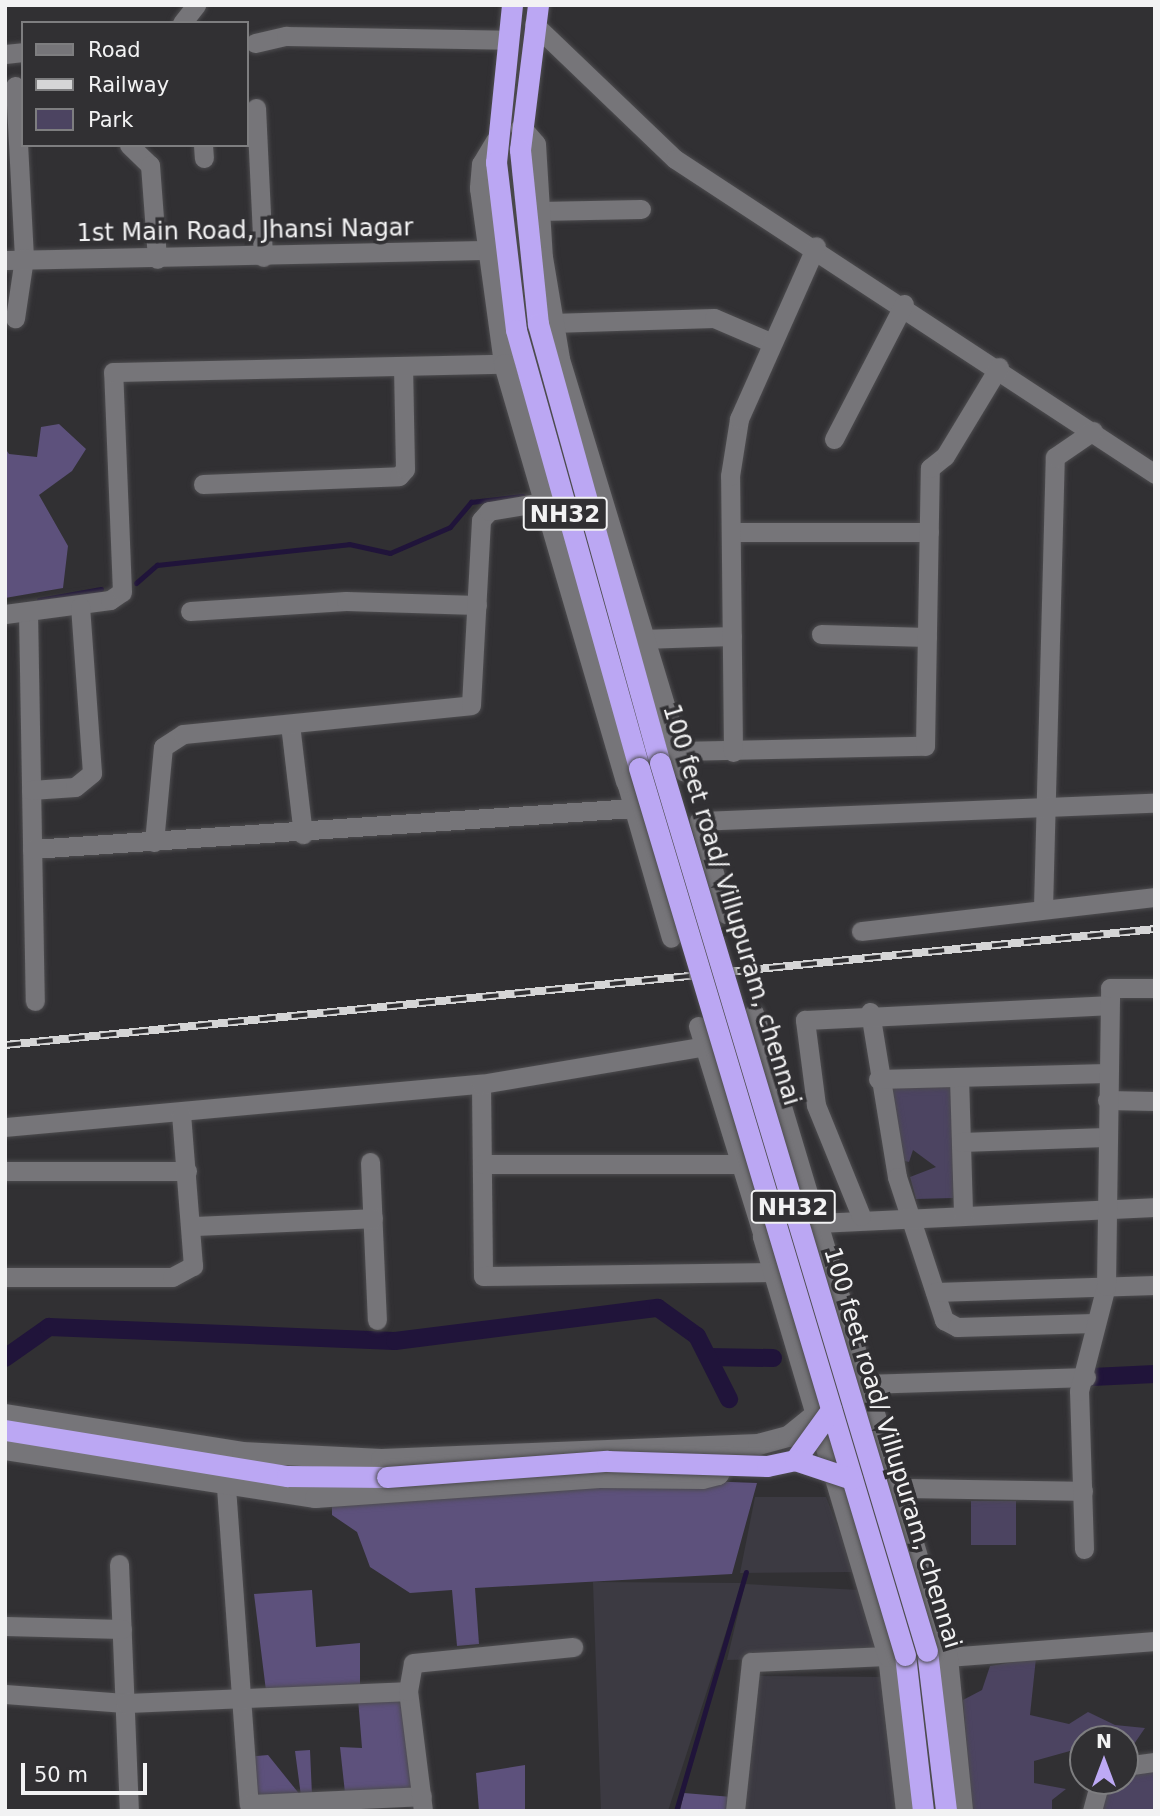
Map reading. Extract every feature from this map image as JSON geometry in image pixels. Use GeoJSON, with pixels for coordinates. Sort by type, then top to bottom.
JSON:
{"type":"FeatureCollection","features":[{"type":"Feature","properties":{"kind":"highway","name":"100 feet road/ Villupuram, chennai"},"geometry":{"type":"LineString","coordinates":[[512,5],[496,141],[523,363],[632,775],[823,1412],[852,1479],[893,1653],[923,1811]]}},
{"type":"Feature","properties":{"kind":"highway","name":"100 feet road/ Villupuram, chennai"},"geometry":{"type":"LineString","coordinates":[[536,14],[521,128],[528,255],[543,348],[673,761],[938,1649],[946,1811]]}},
{"type":"Feature","properties":{"kind":"highway"},"geometry":{"type":"LineString","coordinates":[[795,1460],[823,1412]]}},
{"type":"Feature","properties":{"kind":"highway"},"geometry":{"type":"LineString","coordinates":[[5,1430],[288,1476],[387,1477],[607,1461],[767,1466],[795,1460],[852,1479]]}},
{"type":"Feature","properties":{"kind":"street"},"geometry":{"type":"LineString","coordinates":[[536,14],[675,159],[816,246],[1155,474]]}},
{"type":"Feature","properties":{"kind":"street"},"geometry":{"type":"LineString","coordinates":[[255,43],[286,36],[506,40]]}},
{"type":"Feature","properties":{"kind":"street"},"geometry":{"type":"LineString","coordinates":[[15,86],[12,177],[16,318]]}},
{"type":"Feature","properties":{"kind":"street"},"geometry":{"type":"LineString","coordinates":[[257,108],[263,257]]}},
{"type":"Feature","properties":{"kind":"street"},"geometry":{"type":"LineString","coordinates":[[521,128],[535,144],[538,211],[551,323],[642,639],[673,761],[733,752],[925,746],[930,468],[945,456],[999,367]]}},
{"type":"Feature","properties":{"kind":"street"},"geometry":{"type":"LineString","coordinates":[[496,141],[480,171],[486,250],[504,363],[544,502],[632,775],[633,808],[671,938]]}},
{"type":"Feature","properties":{"kind":"street"},"geometry":{"type":"LineString","coordinates":[[132,147],[150,165],[157,259]]}},
{"type":"Feature","properties":{"kind":"street"},"geometry":{"type":"LineString","coordinates":[[538,211],[641,209]]}},
{"type":"Feature","properties":{"kind":"street"},"geometry":{"type":"LineString","coordinates":[[733,752],[731,532],[739,419],[770,342],[816,246]]}},
{"type":"Feature","properties":{"kind":"street","name":"1st Main Road, Jhansi Nagar"},"geometry":{"type":"LineString","coordinates":[[15,259],[263,257],[486,250]]}},
{"type":"Feature","properties":{"kind":"street"},"geometry":{"type":"LineString","coordinates":[[834,439],[904,304]]}},
{"type":"Feature","properties":{"kind":"street"},"geometry":{"type":"LineString","coordinates":[[551,323],[713,318],[770,342]]}},
{"type":"Feature","properties":{"kind":"street"},"geometry":{"type":"LineString","coordinates":[[5,614],[80,606],[122,592],[125,571],[113,372],[403,368],[504,363]]}},
{"type":"Feature","properties":{"kind":"street"},"geometry":{"type":"LineString","coordinates":[[203,484],[399,476],[405,469],[403,368]]}},
{"type":"Feature","properties":{"kind":"street"},"geometry":{"type":"LineString","coordinates":[[1043,908],[1055,457],[1093,431]]}},
{"type":"Feature","properties":{"kind":"street"},"geometry":{"type":"LineString","coordinates":[[154,842],[156,779],[169,740],[202,731],[471,705],[483,514],[544,502]]}},
{"type":"Feature","properties":{"kind":"street"},"geometry":{"type":"LineString","coordinates":[[731,532],[929,532]]}},
{"type":"Feature","properties":{"kind":"street"},"geometry":{"type":"LineString","coordinates":[[190,611],[346,601],[477,605]]}},
{"type":"Feature","properties":{"kind":"street"},"geometry":{"type":"LineString","coordinates":[[31,790],[75,787],[92,773],[80,606]]}},
{"type":"Feature","properties":{"kind":"street"},"geometry":{"type":"LineString","coordinates":[[28,612],[35,1001]]}},
{"type":"Feature","properties":{"kind":"street"},"geometry":{"type":"LineString","coordinates":[[821,634],[927,637]]}},
{"type":"Feature","properties":{"kind":"street"},"geometry":{"type":"LineString","coordinates":[[642,639],[732,636]]}},
{"type":"Feature","properties":{"kind":"street"},"geometry":{"type":"LineString","coordinates":[[290,724],[303,834]]}},
{"type":"Feature","properties":{"kind":"street"},"geometry":{"type":"LineString","coordinates":[[726,914],[699,821],[1046,804],[1155,803]]}},
{"type":"Feature","properties":{"kind":"street"},"geometry":{"type":"LineString","coordinates":[[32,849],[303,834],[633,808]]}},
{"type":"Feature","properties":{"kind":"street"},"geometry":{"type":"LineString","coordinates":[[862,931],[1155,897]]}},
{"type":"Feature","properties":{"kind":"street"},"geometry":{"type":"LineString","coordinates":[[1084,1549],[1079,1391],[1086,1377],[1094,1323],[1106,1286],[1110,988],[1155,988]]}},
{"type":"Feature","properties":{"kind":"street"},"geometry":{"type":"LineString","coordinates":[[861,1216],[816,1105],[805,1020],[870,1012],[1108,1004]]}},
{"type":"Feature","properties":{"kind":"street"},"geometry":{"type":"LineString","coordinates":[[870,1012],[878,1079],[897,1177],[914,1215],[944,1320],[957,1327],[1094,1323]]}},
{"type":"Feature","properties":{"kind":"street"},"geometry":{"type":"LineString","coordinates":[[754,1013],[899,1488],[938,1649],[962,1811]]}},
{"type":"Feature","properties":{"kind":"street"},"geometry":{"type":"LineString","coordinates":[[698,1026],[774,1272],[823,1412],[893,1653],[906,1811]]}},
{"type":"Feature","properties":{"kind":"street"},"geometry":{"type":"LineString","coordinates":[[5,1127],[181,1114],[481,1084],[705,1046]]}},
{"type":"Feature","properties":{"kind":"street"},"geometry":{"type":"LineString","coordinates":[[878,1079],[1107,1073]]}},
{"type":"Feature","properties":{"kind":"street"},"geometry":{"type":"LineString","coordinates":[[959,1077],[963,1214]]}},
{"type":"Feature","properties":{"kind":"street"},"geometry":{"type":"LineString","coordinates":[[481,1084],[483,1276],[774,1272]]}},
{"type":"Feature","properties":{"kind":"street"},"geometry":{"type":"LineString","coordinates":[[1107,1100],[1155,1101]]}},
{"type":"Feature","properties":{"kind":"street"},"geometry":{"type":"LineString","coordinates":[[5,1277],[172,1277],[193,1266],[193,1226],[181,1114]]}},
{"type":"Feature","properties":{"kind":"street"},"geometry":{"type":"LineString","coordinates":[[961,1142],[1106,1138]]}},
{"type":"Feature","properties":{"kind":"street"},"geometry":{"type":"LineString","coordinates":[[370,1162],[377,1320]]}},
{"type":"Feature","properties":{"kind":"street"},"geometry":{"type":"LineString","coordinates":[[482,1164],[741,1164]]}},
{"type":"Feature","properties":{"kind":"street"},"geometry":{"type":"LineString","coordinates":[[5,1171],[187,1171]]}},
{"type":"Feature","properties":{"kind":"street"},"geometry":{"type":"LineString","coordinates":[[763,1236],[861,1216],[1155,1207]]}},
{"type":"Feature","properties":{"kind":"street"},"geometry":{"type":"LineString","coordinates":[[193,1226],[373,1218]]}},
{"type":"Feature","properties":{"kind":"street"},"geometry":{"type":"LineString","coordinates":[[935,1292],[1155,1284]]}},
{"type":"Feature","properties":{"kind":"street"},"geometry":{"type":"LineString","coordinates":[[866,1384],[1086,1377]]}},
{"type":"Feature","properties":{"kind":"street"},"geometry":{"type":"LineString","coordinates":[[5,1414],[242,1452],[369,1459],[729,1445],[788,1436],[823,1412]]}},
{"type":"Feature","properties":{"kind":"street"},"geometry":{"type":"LineString","coordinates":[[5,1449],[226,1487],[329,1497],[464,1490],[598,1477],[702,1478],[718,1474],[729,1445]]}},
{"type":"Feature","properties":{"kind":"street"},"geometry":{"type":"LineString","coordinates":[[462,1454],[464,1490]]}},
{"type":"Feature","properties":{"kind":"street"},"geometry":{"type":"LineString","coordinates":[[226,1487],[248,1804],[422,1803],[408,1691],[413,1662],[427,1657],[573,1647]]}},
{"type":"Feature","properties":{"kind":"street"},"geometry":{"type":"LineString","coordinates":[[899,1488],[1083,1491]]}},
{"type":"Feature","properties":{"kind":"street"},"geometry":{"type":"LineString","coordinates":[[119,1564],[129,1811]]}},
{"type":"Feature","properties":{"kind":"street"},"geometry":{"type":"LineString","coordinates":[[5,1626],[122,1629]]}},
{"type":"Feature","properties":{"kind":"street"},"geometry":{"type":"LineString","coordinates":[[735,1811],[751,1662],[938,1649],[1155,1641]]}},
{"type":"Feature","properties":{"kind":"street"},"geometry":{"type":"LineString","coordinates":[[5,1694],[125,1703],[240,1701],[408,1691]]}},
{"type":"Feature","properties":{"kind":"shaded area"},"geometry":{"type":"Polygon","coordinates":[[[59,424],[86,449],[72,471],[39,495],[68,546],[63,588],[5,598],[5,448],[9,454],[37,457],[41,427],[59,424]]]}},
{"type":"Feature","properties":{"kind":"shaded area"},"geometry":{"type":"Polygon","coordinates":[[[599,1477],[757,1483],[732,1574],[475,1588],[479,1644],[457,1646],[452,1590],[410,1593],[370,1567],[357,1532],[332,1515],[332,1502],[599,1477]]]}},
{"type":"Feature","properties":{"kind":"shaded area"},"geometry":{"type":"Polygon","coordinates":[[[755,1497],[826,1497],[855,1572],[740,1573],[755,1497]]]}},
{"type":"Feature","properties":{"kind":"shaded area"},"geometry":{"type":"Polygon","coordinates":[[[593,1582],[742,1583],[668,1811],[601,1811],[593,1582]]]}},
{"type":"Feature","properties":{"kind":"shaded area"},"geometry":{"type":"Polygon","coordinates":[[[745,1584],[860,1590],[877,1656],[727,1660],[745,1584]]]}},
{"type":"Feature","properties":{"kind":"shaded area"},"geometry":{"type":"Polygon","coordinates":[[[312,1590],[316,1647],[360,1643],[360,1685],[267,1699],[254,1594],[312,1590]]]}},
{"type":"Feature","properties":{"kind":"shaded area"},"geometry":{"type":"Polygon","coordinates":[[[751,1676],[883,1677],[896,1811],[743,1811],[751,1676]]]}},
{"type":"Feature","properties":{"kind":"shaded area"},"geometry":{"type":"Polygon","coordinates":[[[409,1694],[419,1796],[249,1804],[245,1757],[268,1755],[301,1796],[295,1751],[310,1750],[312,1795],[345,1793],[340,1747],[362,1748],[358,1699],[409,1694]]]}},
{"type":"Feature","properties":{"kind":"shaded area"},"geometry":{"type":"Polygon","coordinates":[[[525,1765],[525,1811],[479,1811],[476,1773],[525,1765]]]}},
{"type":"Feature","properties":{"kind":"shaded area"},"geometry":{"type":"Polygon","coordinates":[[[684,1793],[732,1797],[731,1811],[680,1811],[684,1793]]]}},
{"type":"Feature","properties":{"kind":"green space"},"geometry":{"type":"Polygon","coordinates":[[[953,1082],[953,1198],[916,1199],[910,1177],[936,1167],[913,1150],[909,1162],[901,1160],[888,1087],[953,1082]]]}},
{"type":"Feature","properties":{"kind":"green space"},"geometry":{"type":"Polygon","coordinates":[[[971,1501],[1016,1501],[1016,1545],[971,1545],[971,1501]]]}},
{"type":"Feature","properties":{"kind":"green space"},"geometry":{"type":"Polygon","coordinates":[[[1036,1658],[1030,1715],[1069,1724],[1088,1712],[1115,1725],[1069,1725],[1069,1751],[1034,1761],[1034,1783],[1066,1789],[1052,1800],[1052,1811],[972,1811],[963,1700],[982,1690],[990,1666],[1036,1658]]]}},
{"type":"Feature","properties":{"kind":"green space"},"geometry":{"type":"Polygon","coordinates":[[[1155,1768],[1155,1811],[1097,1811],[1103,1795],[1139,1795],[1139,1773],[1155,1768]]]}},
{"type":"Feature","properties":{"kind":"waterway"},"geometry":{"type":"LineString","coordinates":[[136,583],[157,565],[349,544],[390,553],[450,527],[471,502],[523,496]]}},
{"type":"Feature","properties":{"kind":"waterway"},"geometry":{"type":"LineString","coordinates":[[39,600],[101,589]]}},
{"type":"Feature","properties":{"kind":"waterway"},"geometry":{"type":"LineString","coordinates":[[5,1358],[49,1327],[395,1341],[658,1308],[697,1336],[729,1399]]}},
{"type":"Feature","properties":{"kind":"waterway"},"geometry":{"type":"LineString","coordinates":[[708,1357],[773,1358]]}},
{"type":"Feature","properties":{"kind":"waterway"},"geometry":{"type":"LineString","coordinates":[[1071,1378],[1155,1374]]}},
{"type":"Feature","properties":{"kind":"waterway"},"geometry":{"type":"LineString","coordinates":[[676,1811],[746,1572]]}},
{"type":"Feature","properties":{"kind":"railway"},"geometry":{"type":"LineString","coordinates":[[5,1045],[1155,929]]}}]}
